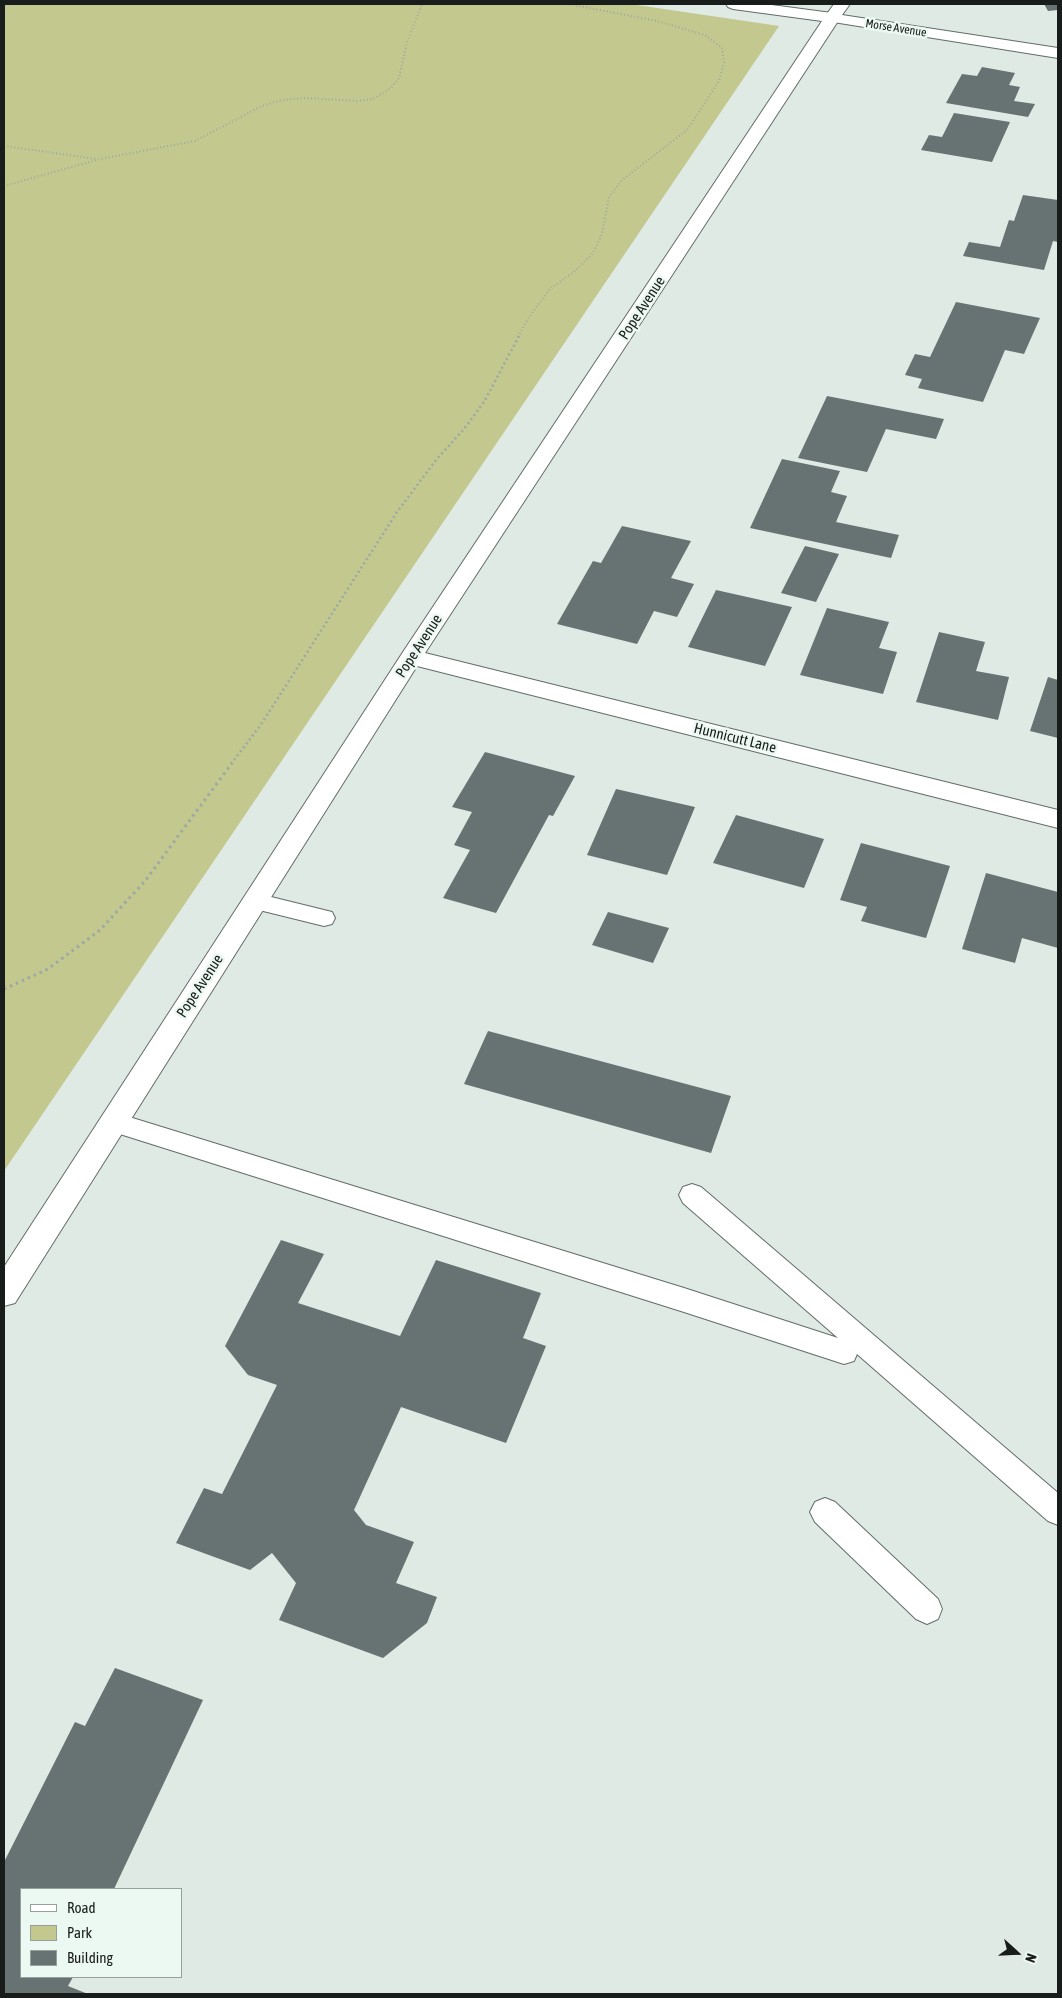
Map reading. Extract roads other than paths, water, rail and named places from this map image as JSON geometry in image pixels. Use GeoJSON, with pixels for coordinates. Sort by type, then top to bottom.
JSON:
{"type":"FeatureCollection","features":[{"type":"Feature","properties":{"kind":"street","name":"Morse Avenue"},"geometry":{"type":"LineString","coordinates":[[733,4],[837,11],[1058,53]]}},
{"type":"Feature","properties":{"kind":"street","name":"Pope Avenue"},"geometry":{"type":"LineString","coordinates":[[4,1293],[411,657],[837,11]]}},
{"type":"Feature","properties":{"kind":"street","name":"Hunnicutt Lane"},"geometry":{"type":"LineString","coordinates":[[411,657],[1058,819]]}},
{"type":"Feature","properties":{"kind":"lane"},"geometry":{"type":"LineString","coordinates":[[255,901],[324,918]]}},
{"type":"Feature","properties":{"kind":"lane"},"geometry":{"type":"LineString","coordinates":[[113,1122],[844,1352]]}},
{"type":"Feature","properties":{"kind":"lane"},"geometry":{"type":"LineString","coordinates":[[692,1195],[1058,1512]]}},
{"type":"Feature","properties":{"kind":"lane"},"geometry":{"type":"LineString","coordinates":[[825,1512],[927,1609]]}}]}
